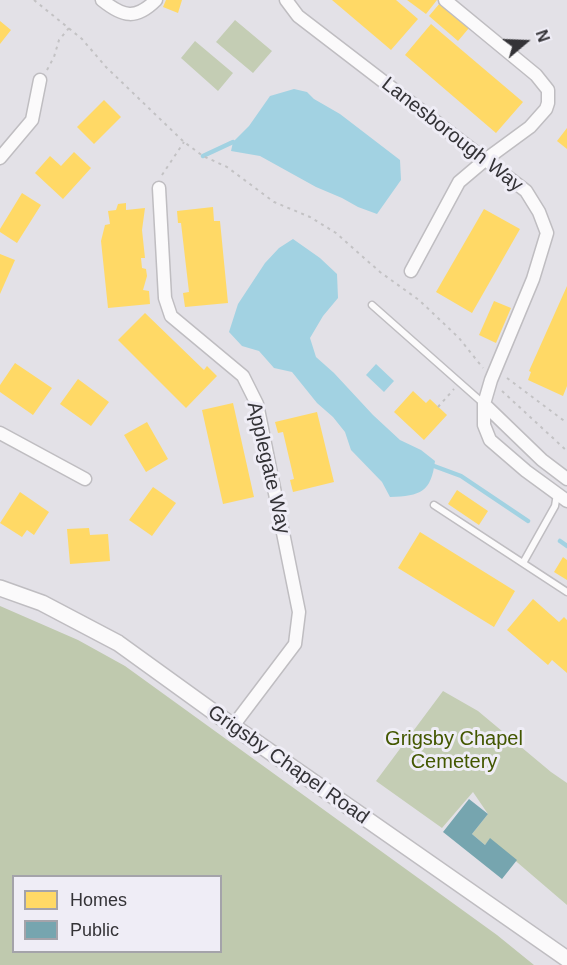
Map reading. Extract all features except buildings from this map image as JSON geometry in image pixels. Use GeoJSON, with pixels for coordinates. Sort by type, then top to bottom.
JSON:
{"type":"FeatureCollection","features":[{"type":"Feature","properties":{"kind":"street"},"geometry":{"type":"LineString","coordinates":[[102,0],[114,10],[125,15],[147,9],[156,0]]}},
{"type":"Feature","properties":{"kind":"street","name":"Lanesborough Way"},"geometry":{"type":"LineString","coordinates":[[286,0],[298,16],[526,191],[539,212],[547,233],[533,279],[493,374],[484,404],[484,425],[490,440],[526,471],[562,497]]}},
{"type":"Feature","properties":{"kind":"street"},"geometry":{"type":"LineString","coordinates":[[411,271],[459,182],[540,119],[549,103],[548,90],[536,75],[445,0]]}},
{"type":"Feature","properties":{"kind":"street"},"geometry":{"type":"LineString","coordinates":[[0,158],[32,120],[40,80]]}},
{"type":"Feature","properties":{"kind":"street","name":"Applegate Way"},"geometry":{"type":"LineString","coordinates":[[159,188],[165,298],[171,316],[243,376],[257,404],[299,612],[294,644],[233,726]]}},
{"type":"Feature","properties":{"kind":"street"},"geometry":{"type":"LineString","coordinates":[[484,404],[542,460],[565,474],[562,497]]}},
{"type":"Feature","properties":{"kind":"street"},"geometry":{"type":"LineString","coordinates":[[0,433],[85,479]]}},
{"type":"Feature","properties":{"kind":"street","name":"Grigsby Chapel Road"},"geometry":{"type":"LineString","coordinates":[[0,588],[42,603],[118,643],[567,959]]}},
{"type":"Feature","properties":{"kind":"lane"},"geometry":{"type":"LineString","coordinates":[[372,305],[484,404]]}},
{"type":"Feature","properties":{"kind":"lane"},"geometry":{"type":"LineString","coordinates":[[523,563],[562,497]]}},
{"type":"Feature","properties":{"kind":"lane"},"geometry":{"type":"LineString","coordinates":[[434,505],[567,592]]}},
{"type":"Feature","properties":{"kind":"path"},"geometry":{"type":"LineString","coordinates":[[34,0],[69,28],[184,142],[203,156],[227,167],[274,202],[310,217],[336,232],[381,272],[419,300],[459,338],[567,451]]}},
{"type":"Feature","properties":{"kind":"path"},"geometry":{"type":"LineString","coordinates":[[40,80],[54,57],[59,40],[69,28]]}},
{"type":"Feature","properties":{"kind":"path"},"geometry":{"type":"LineString","coordinates":[[159,188],[161,177],[184,142]]}},
{"type":"Feature","properties":{"kind":"path"},"geometry":{"type":"LineString","coordinates":[[493,374],[567,423]]}},
{"type":"Feature","properties":{"kind":"path"},"geometry":{"type":"LineString","coordinates":[[438,407],[460,381]]}},
{"type":"Feature","properties":{"kind":"green space"},"geometry":{"type":"Polygon","coordinates":[[[235,20],[272,51],[253,73],[216,42],[235,20]]]}},
{"type":"Feature","properties":{"kind":"green space"},"geometry":{"type":"Polygon","coordinates":[[[195,41],[233,73],[218,91],[181,58],[195,41]]]}},
{"type":"Feature","properties":{"kind":"green space"},"geometry":{"type":"Polygon","coordinates":[[[0,606],[78,640],[125,666],[497,935],[534,965],[0,965],[0,606]]]}},
{"type":"Feature","properties":{"kind":"green space","name":"Grigsby Chapel Cemetery"},"geometry":{"type":"Polygon","coordinates":[[[443,691],[478,711],[567,783],[567,905],[490,839],[485,845],[472,834],[488,814],[473,792],[442,828],[376,781],[443,691]]]}},
{"type":"Feature","properties":{"kind":"water"},"geometry":{"type":"Polygon","coordinates":[[[294,89],[307,92],[314,99],[340,114],[400,160],[401,180],[377,214],[316,187],[260,156],[231,151],[233,142],[249,126],[270,96],[294,89]]]}},
{"type":"Feature","properties":{"kind":"water"},"geometry":{"type":"Polygon","coordinates":[[[293,239],[320,258],[337,274],[338,298],[323,316],[310,338],[316,357],[400,440],[421,450],[435,461],[431,480],[423,490],[410,495],[390,497],[382,482],[351,450],[345,432],[292,372],[274,368],[259,351],[242,346],[229,332],[238,304],[265,263],[279,248],[293,239]]]}},
{"type":"Feature","properties":{"kind":"water"},"geometry":{"type":"Polygon","coordinates":[[[376,364],[394,381],[384,392],[366,375],[376,364]]]}},
{"type":"Feature","properties":{"kind":"waterway"},"geometry":{"type":"LineString","coordinates":[[203,156],[233,142]]}},
{"type":"Feature","properties":{"kind":"waterway"},"geometry":{"type":"LineString","coordinates":[[434,466],[461,476],[528,521]]}},
{"type":"Feature","properties":{"kind":"waterway"},"geometry":{"type":"LineString","coordinates":[[560,541],[567,546]]}}]}
